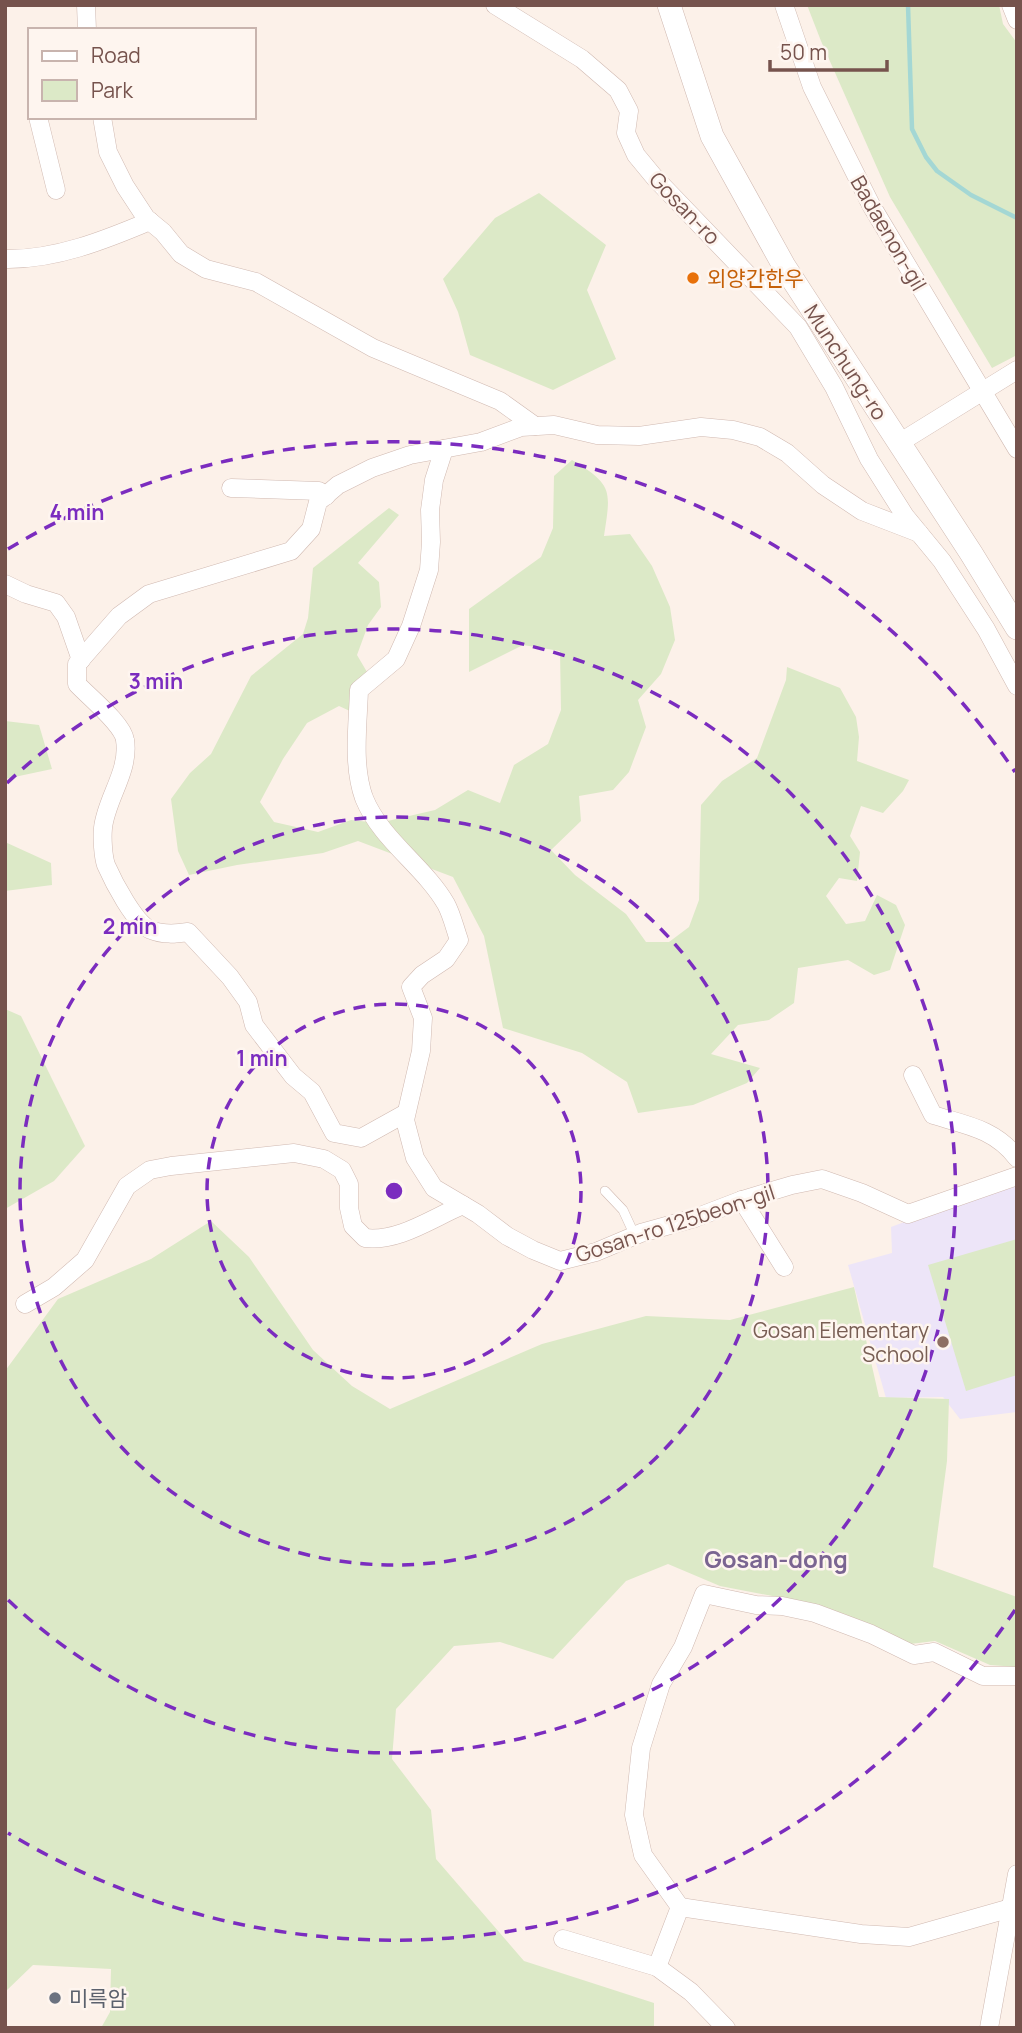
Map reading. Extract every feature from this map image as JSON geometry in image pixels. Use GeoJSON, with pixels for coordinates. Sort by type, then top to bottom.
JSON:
{"type":"FeatureCollection","features":[{"type":"Feature","properties":{"kind":"street"},"geometry":{"type":"LineString","coordinates":[[86,5],[87,28]]}},
{"type":"Feature","properties":{"kind":"street","name":"Gosan-ro"},"geometry":{"type":"LineString","coordinates":[[495,5],[582,59],[618,90],[629,111],[626,134],[636,155],[654,178],[798,327],[834,387],[869,459],[905,516],[942,561],[986,629],[1017,686]]}},
{"type":"Feature","properties":{"kind":"street","name":"Munchung-ro"},"geometry":{"type":"LineString","coordinates":[[669,5],[712,136],[784,266],[1017,628]]}},
{"type":"Feature","properties":{"kind":"street","name":"Badaenon-gil"},"geometry":{"type":"LineString","coordinates":[[784,5],[812,87],[871,205],[1017,449]]}},
{"type":"Feature","properties":{"kind":"street"},"geometry":{"type":"LineString","coordinates":[[1010,5],[1017,20]]}},
{"type":"Feature","properties":{"kind":"street"},"geometry":{"type":"LineString","coordinates":[[39,119],[57,190]]}},
{"type":"Feature","properties":{"kind":"street"},"geometry":{"type":"LineString","coordinates":[[102,119],[108,152],[125,186],[150,222],[163,232],[181,254],[206,269],[256,282],[373,348],[499,401],[535,426]]}},
{"type":"Feature","properties":{"kind":"street"},"geometry":{"type":"LineString","coordinates":[[5,260],[49,254],[91,244],[150,222]]}},
{"type":"Feature","properties":{"kind":"street"},"geometry":{"type":"LineString","coordinates":[[899,443],[1017,370]]}},
{"type":"Feature","properties":{"kind":"street"},"geometry":{"type":"LineString","coordinates":[[406,1113],[361,1138],[334,1133],[312,1092],[293,1076],[254,1025],[248,1002],[230,977],[188,932],[166,934],[149,930],[140,922],[105,863],[103,828],[123,766],[125,739],[115,722],[77,684],[77,664],[119,616],[149,594],[291,551],[311,529],[318,502],[338,485],[372,468],[410,455],[481,442],[521,427],[554,425],[597,435],[639,436],[701,426],[760,437],[787,453],[823,485],[862,511],[919,533]]}},
{"type":"Feature","properties":{"kind":"street","name":"Gosan-ro 125beon-gil"},"geometry":{"type":"LineString","coordinates":[[444,449],[434,480],[430,510],[429,570],[411,626],[396,659],[359,690],[358,772],[364,796],[375,819],[427,878],[447,906],[459,940],[446,958],[422,975],[411,987],[423,1018],[421,1051],[405,1120],[415,1158],[434,1188],[507,1236],[560,1261],[596,1252],[742,1200],[822,1179],[862,1193],[908,1214],[1017,1176]]}},
{"type":"Feature","properties":{"kind":"street"},"geometry":{"type":"LineString","coordinates":[[232,488],[319,491],[326,496]]}},
{"type":"Feature","properties":{"kind":"street"},"geometry":{"type":"LineString","coordinates":[[5,583],[26,594],[56,603],[66,617],[81,660]]}},
{"type":"Feature","properties":{"kind":"street"},"geometry":{"type":"LineString","coordinates":[[913,1074],[933,1115],[989,1132],[1007,1145],[1017,1158]]}},
{"type":"Feature","properties":{"kind":"street"},"geometry":{"type":"LineString","coordinates":[[25,1304],[54,1287],[85,1260],[127,1186],[150,1170],[295,1153],[324,1159],[342,1170],[349,1184],[349,1208],[353,1226],[365,1238],[380,1240],[394,1237],[463,1205]]}},
{"type":"Feature","properties":{"kind":"street"},"geometry":{"type":"LineString","coordinates":[[742,1200],[784,1268]]}},
{"type":"Feature","properties":{"kind":"street"},"geometry":{"type":"LineString","coordinates":[[1011,1908],[909,1937],[861,1934],[680,1907],[643,1855],[635,1815],[641,1748],[645,1735],[661,1684],[682,1647],[704,1594],[815,1613],[871,1634],[914,1655],[934,1652],[983,1676],[1017,1676]]}},
{"type":"Feature","properties":{"kind":"street"},"geometry":{"type":"LineString","coordinates":[[989,2028],[1017,1874]]}},
{"type":"Feature","properties":{"kind":"street"},"geometry":{"type":"LineString","coordinates":[[657,1968],[680,1907]]}},
{"type":"Feature","properties":{"kind":"street"},"geometry":{"type":"LineString","coordinates":[[563,1939],[657,1968],[691,1992],[723,2027]]}},
{"type":"Feature","properties":{"kind":"lane"},"geometry":{"type":"LineString","coordinates":[[605,1191],[623,1210],[635,1236]]}},
{"type":"Feature","properties":{"kind":"shaded area","name":"Gosan Elementary School"},"geometry":{"type":"Polygon","coordinates":[[[1013,1181],[1017,1182],[1017,1412],[960,1419],[943,1397],[886,1398],[848,1265],[892,1253],[891,1227],[1013,1181]]]}},
{"type":"Feature","properties":{"kind":"green space"},"geometry":{"type":"Polygon","coordinates":[[[807,5],[999,5],[1003,24],[1017,43],[1017,355],[992,368],[890,197],[807,5]]]}},
{"type":"Feature","properties":{"kind":"green space"},"geometry":{"type":"Polygon","coordinates":[[[539,193],[606,245],[587,290],[616,359],[553,390],[470,355],[458,312],[443,279],[495,218],[539,193]]]}},
{"type":"Feature","properties":{"kind":"green space"},"geometry":{"type":"Polygon","coordinates":[[[572,460],[595,476],[606,490],[608,508],[604,536],[630,534],[652,566],[670,607],[675,640],[661,674],[638,700],[646,727],[629,772],[613,790],[579,796],[581,821],[551,850],[575,875],[626,914],[646,942],[669,942],[689,927],[699,900],[701,805],[722,781],[757,758],[786,680],[787,667],[840,688],[856,717],[859,737],[857,761],[909,780],[883,813],[861,806],[850,836],[860,852],[857,881],[839,878],[826,896],[846,924],[865,921],[877,895],[896,905],[905,925],[890,970],[874,975],[848,960],[798,968],[794,1003],[769,1020],[738,1025],[711,1054],[760,1068],[747,1083],[693,1105],[638,1113],[627,1082],[582,1053],[503,1028],[484,936],[453,877],[358,841],[323,853],[189,875],[178,851],[171,799],[190,773],[211,754],[251,676],[303,634],[308,618],[313,568],[389,508],[399,515],[358,563],[379,582],[381,607],[368,625],[357,655],[367,672],[363,717],[339,706],[307,723],[283,759],[260,802],[274,822],[318,832],[351,820],[379,823],[435,810],[468,790],[500,803],[514,765],[548,744],[561,710],[560,651],[523,645],[469,672],[469,609],[541,557],[553,528],[554,476],[572,460]]]}},
{"type":"Feature","properties":{"kind":"green space"},"geometry":{"type":"Polygon","coordinates":[[[5,721],[39,725],[52,769],[5,779],[5,721]]]}},
{"type":"Feature","properties":{"kind":"green space"},"geometry":{"type":"Polygon","coordinates":[[[5,842],[51,863],[52,885],[5,891],[5,842]]]}},
{"type":"Feature","properties":{"kind":"green space"},"geometry":{"type":"Polygon","coordinates":[[[5,1009],[21,1016],[85,1146],[54,1181],[5,1209],[5,1009]]]}},
{"type":"Feature","properties":{"kind":"green space"},"geometry":{"type":"Polygon","coordinates":[[[211,1221],[249,1257],[313,1350],[352,1386],[390,1409],[542,1344],[646,1316],[730,1320],[854,1287],[879,1397],[949,1399],[947,1461],[933,1567],[1017,1597],[1017,1667],[990,1665],[935,1641],[910,1644],[819,1605],[720,1586],[668,1564],[626,1581],[553,1659],[500,1642],[454,1646],[396,1709],[392,1759],[431,1810],[436,1859],[524,1961],[654,2003],[654,2028],[101,2028],[110,2012],[111,1969],[33,1965],[5,1992],[5,1371],[58,1299],[151,1259],[211,1221]]]}},
{"type":"Feature","properties":{"kind":"green space"},"geometry":{"type":"Polygon","coordinates":[[[1017,1239],[1017,1375],[966,1391],[928,1265],[1017,1239]]]}},
{"type":"Feature","properties":{"kind":"waterway"},"geometry":{"type":"LineString","coordinates":[[908,5],[912,129],[926,157],[937,171],[971,195],[1017,218]]}},
{"type":"Feature","properties":{"kind":"place","name":"외양간한우"},"geometry":{"type":"Point","coordinates":[693,278]}},
{"type":"Feature","properties":{"kind":"place","name":"Gosan Elementary School"},"geometry":{"type":"Point","coordinates":[943,1342]}},
{"type":"Feature","properties":{"kind":"place","name":"미륵암"},"geometry":{"type":"Point","coordinates":[55,1998]}},
{"type":"Feature","properties":{"kind":"district","name":"Gosan-dong"},"geometry":{"type":"Point","coordinates":[776,1558]}}]}
